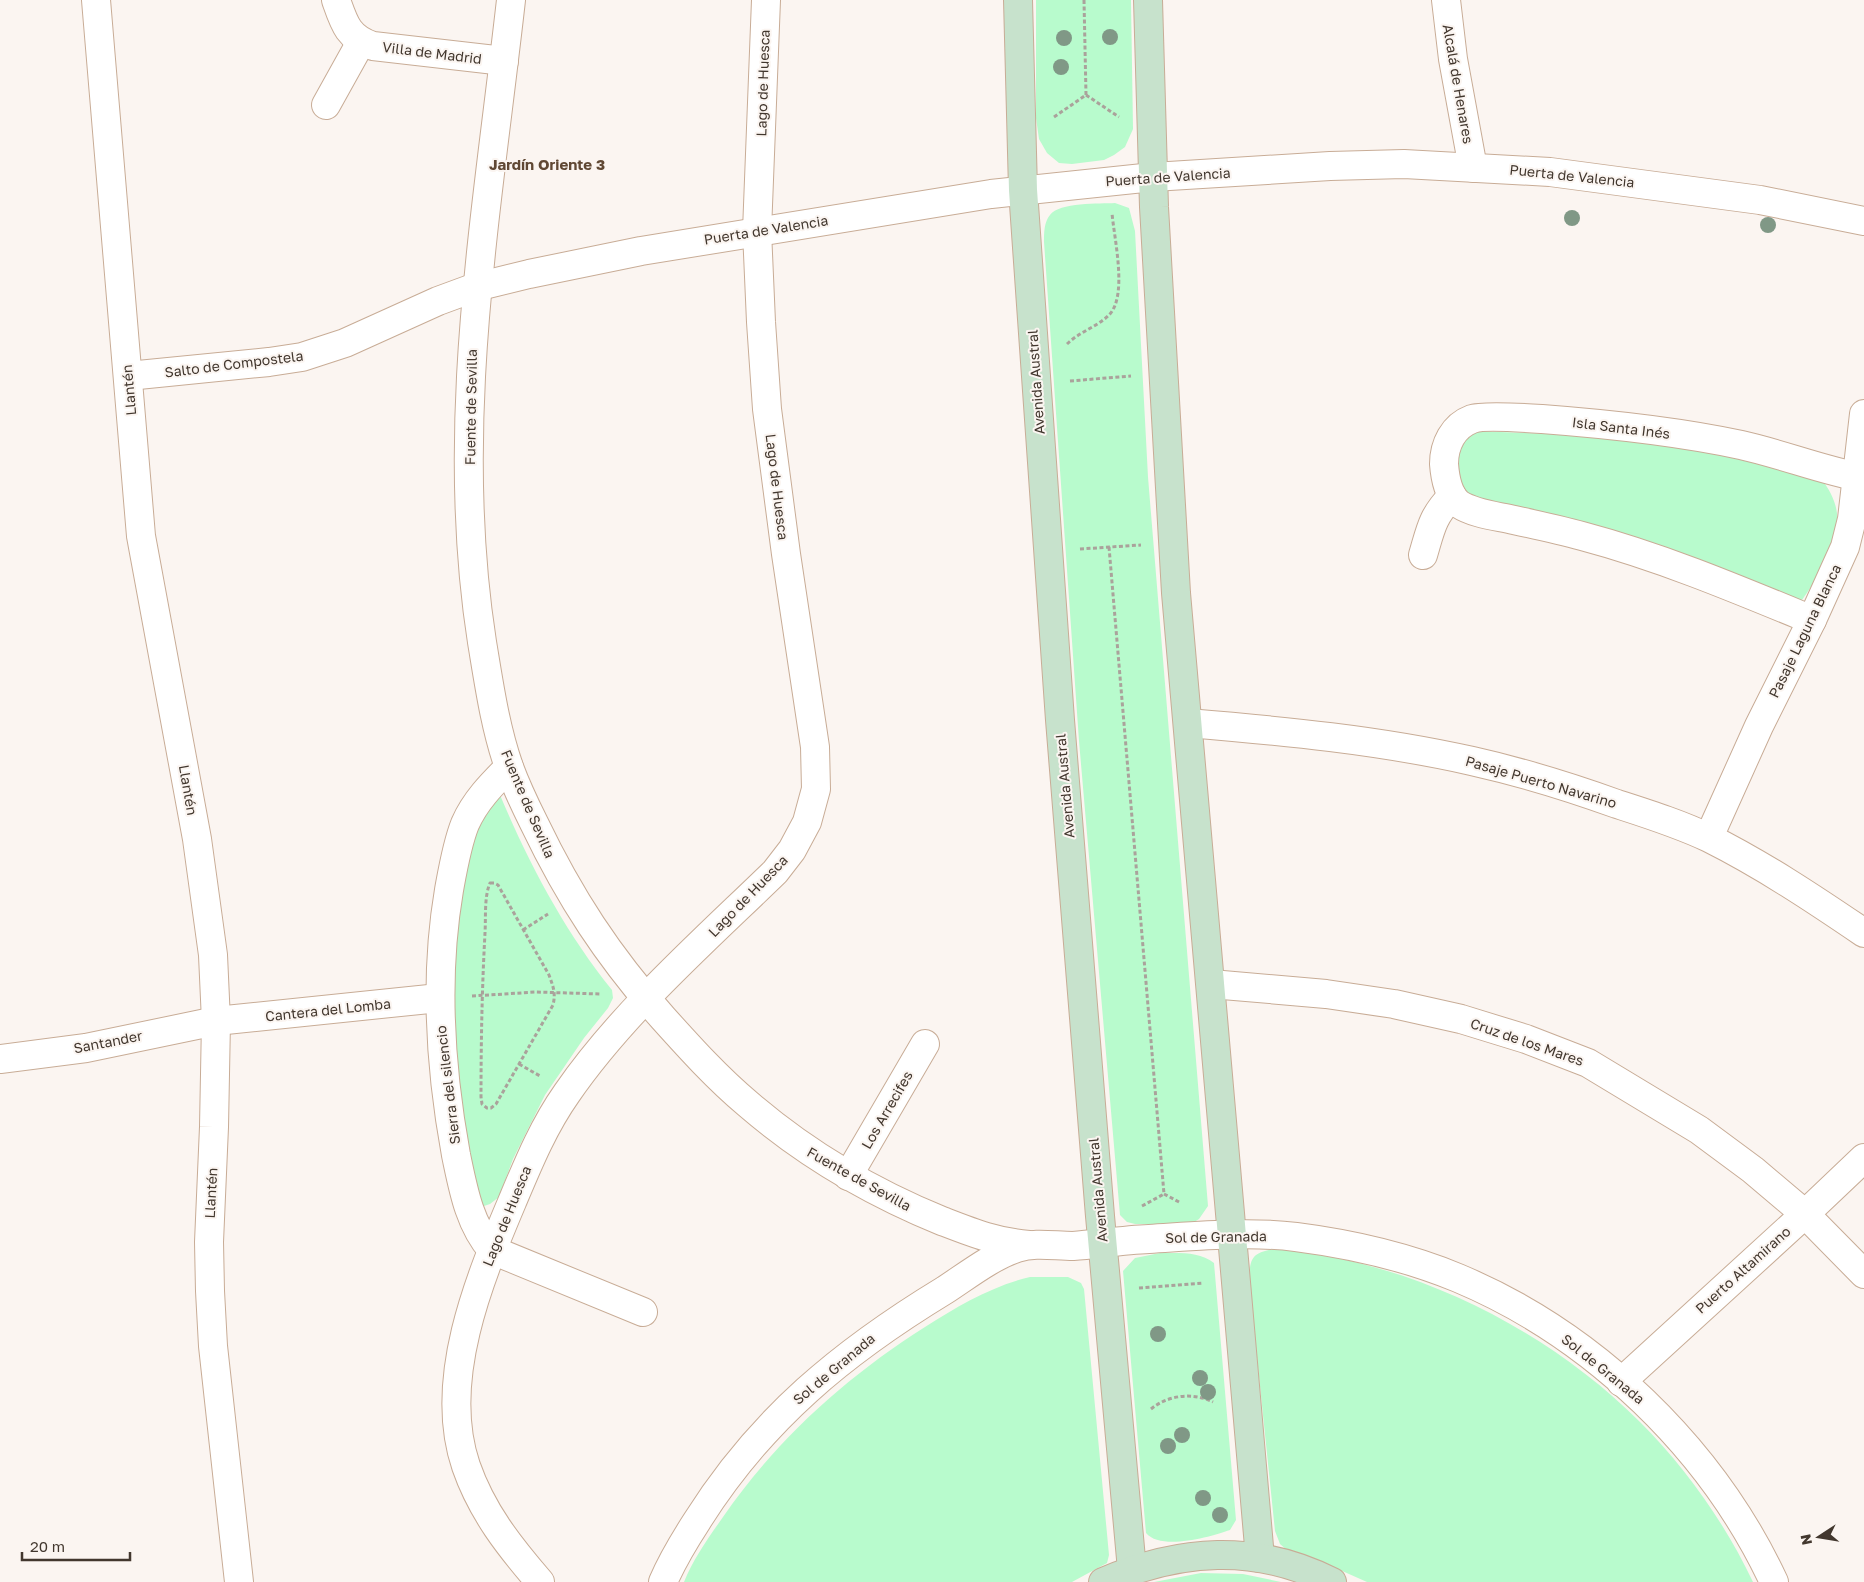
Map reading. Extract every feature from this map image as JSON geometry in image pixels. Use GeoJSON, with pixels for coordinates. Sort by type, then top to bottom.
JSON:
{"type":"FeatureCollection","features":[{"type":"Feature","properties":{"kind":"main road","name":"Avenida Austral"},"geometry":{"type":"LineString","coordinates":[[1018,0],[1023,190],[1060,720],[1106,1290],[1132,1570]]}},
{"type":"Feature","properties":{"kind":"main road"},"geometry":{"type":"LineString","coordinates":[[1148,0],[1153,177],[1176,593],[1260,1558]]}},
{"type":"Feature","properties":{"kind":"main road"},"geometry":{"type":"LineString","coordinates":[[1103,1582],[1132,1570],[1169,1559],[1199,1555],[1230,1555],[1260,1558],[1298,1568],[1332,1582]]}},
{"type":"Feature","properties":{"kind":"street","name":"Llantén"},"geometry":{"type":"LineString","coordinates":[[96,0],[141,536],[197,839],[213,955],[216,1021],[209,1242],[210,1291],[213,1346],[239,1582]]}},
{"type":"Feature","properties":{"kind":"street"},"geometry":{"type":"LineString","coordinates":[[326,105],[361,42],[351,34],[344,22],[336,0]]}},
{"type":"Feature","properties":{"kind":"street","name":"Fuente de Sevilla"},"geometry":{"type":"LineString","coordinates":[[511,0],[476,287],[470,384],[469,461],[471,543],[478,616],[488,683],[509,767],[537,830],[573,898],[615,961],[703,1063],[736,1095],[807,1151],[848,1176],[912,1209],[980,1236],[1003,1243],[1029,1245]]}},
{"type":"Feature","properties":{"kind":"street","name":"Lago de Huesca"},"geometry":{"type":"LineString","coordinates":[[540,1582],[508,1545],[491,1518],[465,1465],[459,1435],[457,1384],[464,1338],[492,1250],[539,1138],[567,1092],[604,1046],[646,999],[775,872],[792,850],[807,822],[816,789],[815,747],[786,554],[767,409],[757,231],[766,0]]}},
{"type":"Feature","properties":{"kind":"street","name":"Alcalá de Henares"},"geometry":{"type":"LineString","coordinates":[[1446,0],[1453,59],[1473,168]]}},
{"type":"Feature","properties":{"kind":"street","name":"Villa de Madrid"},"geometry":{"type":"LineString","coordinates":[[361,42],[373,46],[504,61]]}},
{"type":"Feature","properties":{"kind":"street","name":"Puerta de Valencia"},"geometry":{"type":"LineString","coordinates":[[476,287],[631,253],[757,231],[1023,190],[1153,177],[1330,166],[1404,164],[1550,172],[1760,200],[1864,221]]}},
{"type":"Feature","properties":{"kind":"street","name":"Salto de Compostela"},"geometry":{"type":"LineString","coordinates":[[128,376],[269,362],[302,356],[345,343],[438,301],[476,287]]}},
{"type":"Feature","properties":{"kind":"street","name":"Pasaje Laguna Blanca"},"geometry":{"type":"LineString","coordinates":[[1709,838],[1759,726],[1812,620],[1845,547],[1860,477],[1864,414]]}},
{"type":"Feature","properties":{"kind":"street","name":"Isla Santa Inés"},"geometry":{"type":"LineString","coordinates":[[1452,496],[1447,482],[1444,451],[1449,439],[1459,426],[1474,418],[1547,420],[1649,429],[1740,445],[1860,477]]}},
{"type":"Feature","properties":{"kind":"street"},"geometry":{"type":"LineString","coordinates":[[1423,555],[1435,517],[1440,508],[1452,496],[1459,504],[1488,515],[1582,536],[1630,550],[1720,583],[1812,620]]}},
{"type":"Feature","properties":{"kind":"street","name":"Pasaje Puerto Navarino"},"geometry":{"type":"LineString","coordinates":[[1188,723],[1355,740],[1474,761],[1597,796],[1709,838],[1807,895],[1864,933]]}},
{"type":"Feature","properties":{"kind":"street","name":"Sierra del silencio"},"geometry":{"type":"LineString","coordinates":[[492,1250],[481,1238],[474,1223],[459,1169],[448,1102],[440,998],[444,917],[463,832],[475,805],[509,767]]}},
{"type":"Feature","properties":{"kind":"street","name":"Cruz de los Mares"},"geometry":{"type":"LineString","coordinates":[[1211,984],[1326,994],[1394,1004],[1461,1019],[1526,1039],[1588,1063],[1699,1130],[1753,1170],[1805,1214],[1864,1274]]}},
{"type":"Feature","properties":{"kind":"street","name":"Cantera del Lomba"},"geometry":{"type":"LineString","coordinates":[[216,1021],[440,998]]}},
{"type":"Feature","properties":{"kind":"street","name":"Santander"},"geometry":{"type":"LineString","coordinates":[[0,1059],[86,1048],[216,1021]]}},
{"type":"Feature","properties":{"kind":"street","name":"Los Arrecifes"},"geometry":{"type":"LineString","coordinates":[[848,1176],[925,1044]]}},
{"type":"Feature","properties":{"kind":"street","name":"Puerto Altamirano"},"geometry":{"type":"LineString","coordinates":[[1621,1382],[1864,1158]]}},
{"type":"Feature","properties":{"kind":"street","name":"Sol de Granada"},"geometry":{"type":"LineString","coordinates":[[663,1582],[686,1538],[726,1479],[750,1447],[799,1396],[866,1341],[899,1318],[1001,1255],[1029,1245],[1069,1246],[1128,1240],[1233,1234],[1295,1237],[1372,1251],[1416,1263],[1459,1279],[1544,1323],[1570,1341],[1621,1382],[1661,1418],[1713,1480],[1744,1525],[1774,1582]]}},
{"type":"Feature","properties":{"kind":"street"},"geometry":{"type":"LineString","coordinates":[[492,1250],[643,1312]]}},
{"type":"Feature","properties":{"kind":"path"},"geometry":{"type":"LineString","coordinates":[[1084,0],[1086,95]]}},
{"type":"Feature","properties":{"kind":"path"},"geometry":{"type":"LineString","coordinates":[[1064,348],[1074,338],[1107,317],[1115,306],[1119,284],[1111,211]]}},
{"type":"Feature","properties":{"kind":"path"},"geometry":{"type":"LineString","coordinates":[[1064,381],[1135,376]]}},
{"type":"Feature","properties":{"kind":"path"},"geometry":{"type":"LineString","coordinates":[[1076,549],[1147,544]]}},
{"type":"Feature","properties":{"kind":"path"},"geometry":{"type":"LineString","coordinates":[[1109,547],[1164,1194]]}},
{"type":"Feature","properties":{"kind":"path"},"geometry":{"type":"LineString","coordinates":[[490,883],[494,883],[498,885],[549,975],[555,992],[552,1005],[496,1104],[491,1108],[486,1108],[482,1104],[481,1097],[482,995],[488,888],[490,883]]}},
{"type":"Feature","properties":{"kind":"path"},"geometry":{"type":"LineString","coordinates":[[440,998],[555,992],[646,999]]}},
{"type":"Feature","properties":{"kind":"path"},"geometry":{"type":"LineString","coordinates":[[1106,1290],[1210,1282]]}},
{"type":"Feature","properties":{"kind":"path"},"geometry":{"type":"LineString","coordinates":[[1145,1414],[1158,1403],[1171,1398],[1198,1397],[1216,1404]]}},
{"type":"Feature","properties":{"kind":"green space"},"geometry":{"type":"Polygon","coordinates":[[[1036,0],[1131,0],[1133,129],[1125,147],[1104,160],[1072,164],[1059,163],[1047,153],[1039,139],[1036,118],[1036,0]]]}},
{"type":"Feature","properties":{"kind":"green space"},"geometry":{"type":"Polygon","coordinates":[[[1115,203],[1129,208],[1135,231],[1148,477],[1208,1206],[1199,1219],[1191,1224],[1135,1224],[1127,1222],[1120,1215],[1079,741],[1044,231],[1050,215],[1062,208],[1080,204],[1115,203]]]}},
{"type":"Feature","properties":{"kind":"green space"},"geometry":{"type":"Polygon","coordinates":[[[1474,431],[1553,434],[1643,441],[1716,452],[1822,480],[1836,506],[1837,523],[1833,542],[1824,563],[1807,593],[1802,600],[1794,601],[1735,573],[1673,551],[1476,502],[1459,485],[1457,447],[1474,431]]]}},
{"type":"Feature","properties":{"kind":"green space"},"geometry":{"type":"Polygon","coordinates":[[[500,795],[549,897],[579,945],[612,990],[613,998],[608,1008],[584,1038],[545,1095],[513,1159],[499,1197],[490,1204],[481,1207],[468,1169],[455,1078],[452,939],[475,828],[500,795]]]}},
{"type":"Feature","properties":{"kind":"green space"},"geometry":{"type":"Polygon","coordinates":[[[1273,1249],[1323,1255],[1374,1267],[1423,1283],[1471,1304],[1517,1328],[1561,1356],[1602,1388],[1640,1422],[1673,1458],[1689,1477],[1717,1518],[1753,1582],[1367,1582],[1322,1562],[1288,1551],[1280,1544],[1275,1531],[1249,1280],[1253,1258],[1260,1253],[1273,1249]]]}},
{"type":"Feature","properties":{"kind":"green space"},"geometry":{"type":"Polygon","coordinates":[[[1160,1253],[1202,1256],[1214,1263],[1236,1520],[1230,1530],[1199,1539],[1174,1542],[1153,1538],[1146,1533],[1123,1271],[1135,1258],[1160,1253]]]}},
{"type":"Feature","properties":{"kind":"green space"},"geometry":{"type":"Polygon","coordinates":[[[1030,1277],[1068,1277],[1081,1283],[1084,1289],[1109,1555],[1107,1563],[1072,1582],[684,1582],[702,1548],[744,1489],[789,1436],[840,1389],[896,1346],[950,1312],[989,1291],[1030,1277]]]}},
{"type":"Feature","properties":{"kind":"green space"},"geometry":{"type":"Polygon","coordinates":[[[1201,1573],[1243,1574],[1281,1582],[1154,1582],[1201,1573]]]}},
{"type":"Feature","properties":{"kind":"district","name":"Jardín Oriente 3"},"geometry":{"type":"Point","coordinates":[547,165]}}]}
